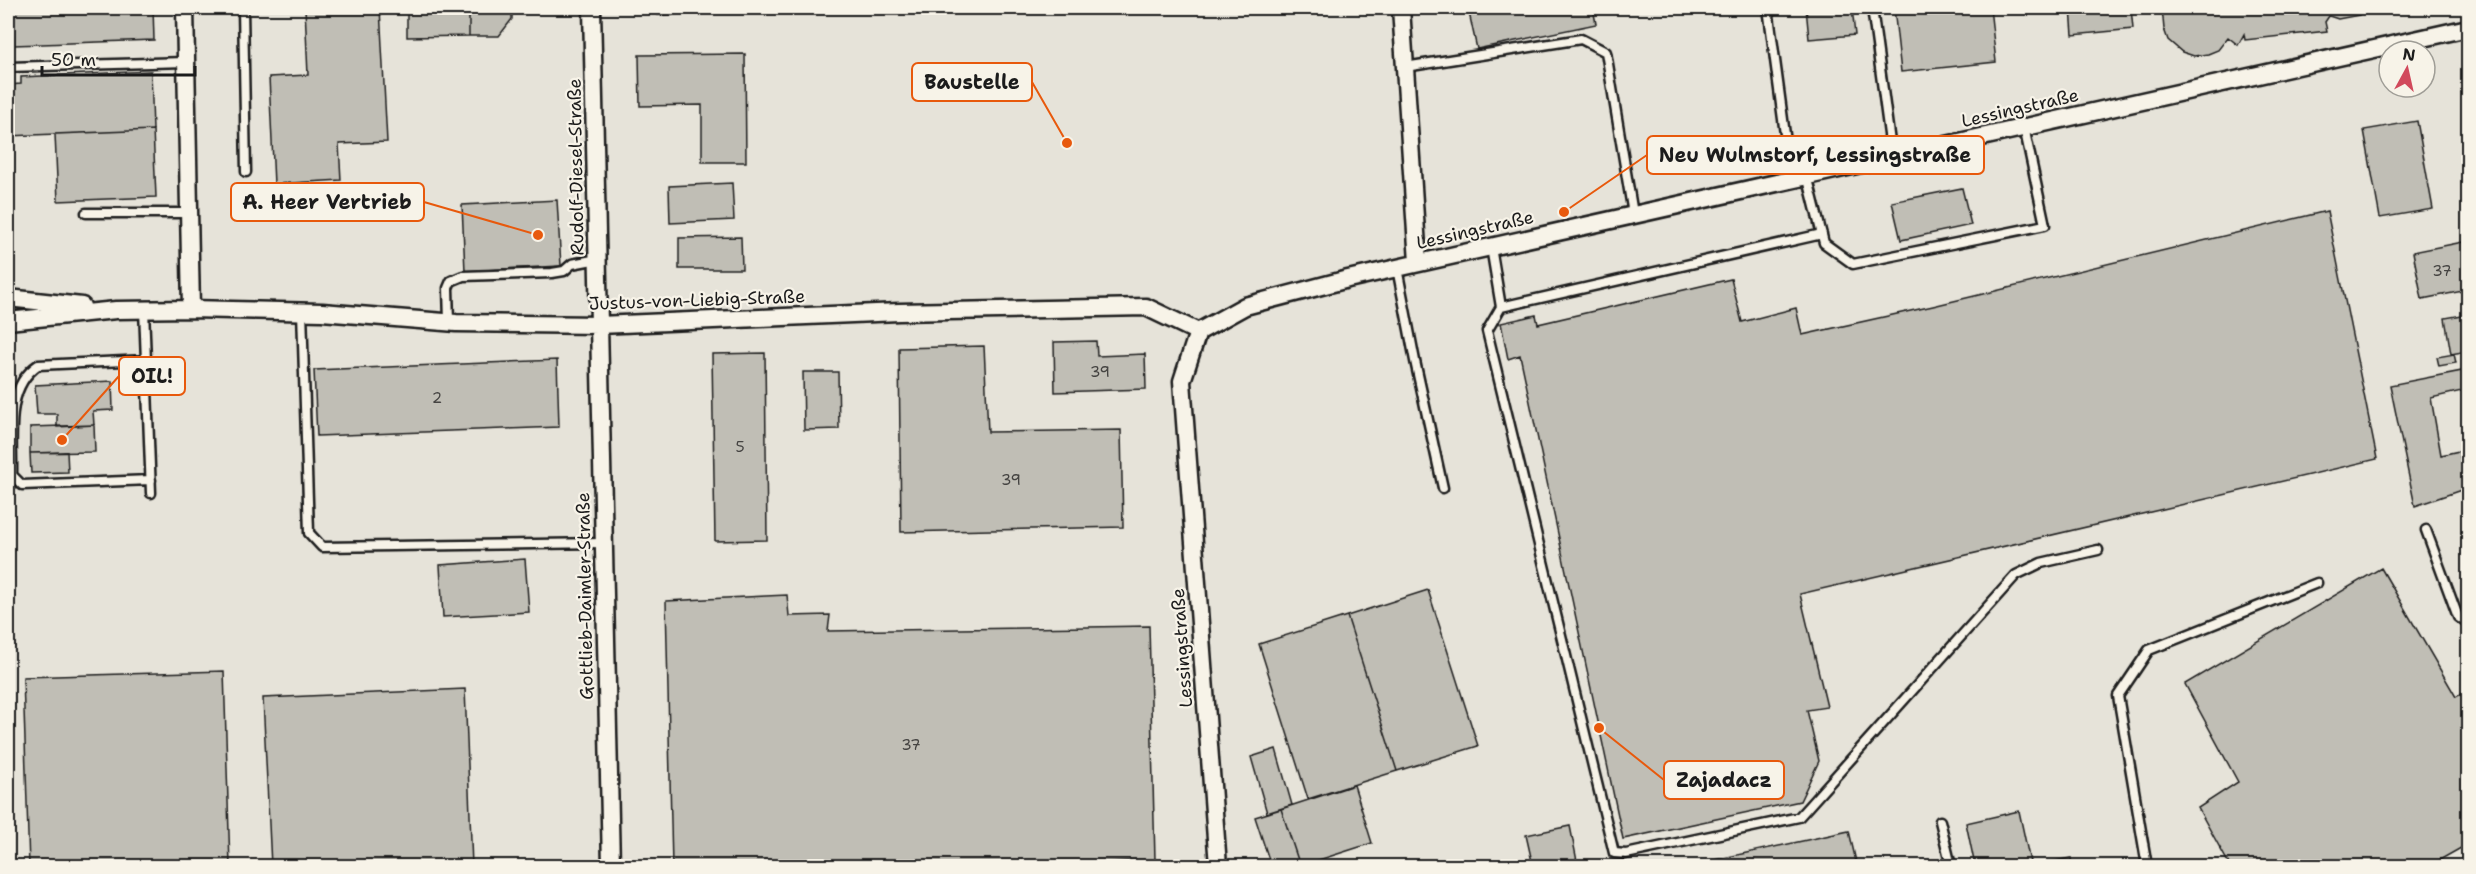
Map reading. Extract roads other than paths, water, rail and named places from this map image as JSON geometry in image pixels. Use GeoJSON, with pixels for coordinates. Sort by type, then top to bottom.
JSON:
{"type":"FeatureCollection","features":[{"type":"Feature","properties":{"kind":"street"},"geometry":{"type":"LineString","coordinates":[[185,8],[191,309]]}},
{"type":"Feature","properties":{"kind":"street","name":"Rudolf-Diesel-Straße"},"geometry":{"type":"LineString","coordinates":[[592,8],[599,325]]}},
{"type":"Feature","properties":{"kind":"street"},"geometry":{"type":"LineString","coordinates":[[1401,8],[1418,262]]}},
{"type":"Feature","properties":{"kind":"street","name":"Lessingstraße"},"geometry":{"type":"LineString","coordinates":[[1218,867],[1182,381],[1198,333],[1245,306],[1397,267],[2469,28]]}},
{"type":"Feature","properties":{"kind":"street"},"geometry":{"type":"LineString","coordinates":[[8,298],[116,310]]}},
{"type":"Feature","properties":{"kind":"street","name":"Justus-von-Liebig-Straße"},"geometry":{"type":"LineString","coordinates":[[116,310],[302,311],[449,322],[599,325],[899,312],[1146,307],[1198,333]]}},
{"type":"Feature","properties":{"kind":"street"},"geometry":{"type":"LineString","coordinates":[[8,321],[116,310]]}},
{"type":"Feature","properties":{"kind":"street","name":"Gottlieb-Daimler-Straße"},"geometry":{"type":"LineString","coordinates":[[599,325],[611,867]]}},
{"type":"Feature","properties":{"kind":"lane"},"geometry":{"type":"LineString","coordinates":[[243,8],[246,172]]}},
{"type":"Feature","properties":{"kind":"lane"},"geometry":{"type":"LineString","coordinates":[[1768,8],[1799,177],[1824,243],[1852,264],[2046,225],[2025,127]]}},
{"type":"Feature","properties":{"kind":"lane"},"geometry":{"type":"LineString","coordinates":[[1872,8],[1892,157]]}},
{"type":"Feature","properties":{"kind":"lane"},"geometry":{"type":"LineString","coordinates":[[1405,67],[1581,39],[1606,52],[1633,214]]}},
{"type":"Feature","properties":{"kind":"lane"},"geometry":{"type":"LineString","coordinates":[[8,67],[186,62]]}},
{"type":"Feature","properties":{"kind":"lane"},"geometry":{"type":"LineString","coordinates":[[86,213],[189,213]]}},
{"type":"Feature","properties":{"kind":"lane"},"geometry":{"type":"LineString","coordinates":[[1501,308],[1822,234]]}},
{"type":"Feature","properties":{"kind":"lane"},"geometry":{"type":"LineString","coordinates":[[1491,246],[1501,308],[1487,331],[1614,853],[1626,854],[1799,817],[2016,575],[2041,563],[2098,550]]}},
{"type":"Feature","properties":{"kind":"lane"},"geometry":{"type":"LineString","coordinates":[[449,322],[448,288],[451,281],[463,276],[552,273],[564,271],[572,264],[598,259]]}},
{"type":"Feature","properties":{"kind":"lane"},"geometry":{"type":"LineString","coordinates":[[1397,267],[1443,488]]}},
{"type":"Feature","properties":{"kind":"lane"},"geometry":{"type":"LineString","coordinates":[[144,309],[152,493]]}},
{"type":"Feature","properties":{"kind":"lane"},"geometry":{"type":"LineString","coordinates":[[302,311],[309,533],[321,547],[604,543]]}},
{"type":"Feature","properties":{"kind":"lane"},"geometry":{"type":"LineString","coordinates":[[146,360],[38,365],[29,371],[14,399],[12,475],[22,485],[151,480]]}},
{"type":"Feature","properties":{"kind":"lane"},"geometry":{"type":"LineString","coordinates":[[2426,530],[2458,617],[2469,624]]}},
{"type":"Feature","properties":{"kind":"lane"},"geometry":{"type":"LineString","coordinates":[[2147,867],[2118,696],[2149,650],[2318,583]]}},
{"type":"Feature","properties":{"kind":"lane"},"geometry":{"type":"LineString","coordinates":[[1941,821],[1951,867]]}},
{"type":"Feature","properties":{"kind":"place","name":"Baustelle"},"geometry":{"type":"Point","coordinates":[1067,143]}},
{"type":"Feature","properties":{"kind":"place","name":"Neu Wulmstorf, Lessingstraße"},"geometry":{"type":"Point","coordinates":[1564,212]}},
{"type":"Feature","properties":{"kind":"place","name":"A. Heer Vertrieb"},"geometry":{"type":"Point","coordinates":[538,235]}},
{"type":"Feature","properties":{"kind":"place","name":"OIL!"},"geometry":{"type":"Point","coordinates":[62,440]}},
{"type":"Feature","properties":{"kind":"place","name":"Zajadacz"},"geometry":{"type":"Point","coordinates":[1599,728]}}]}
